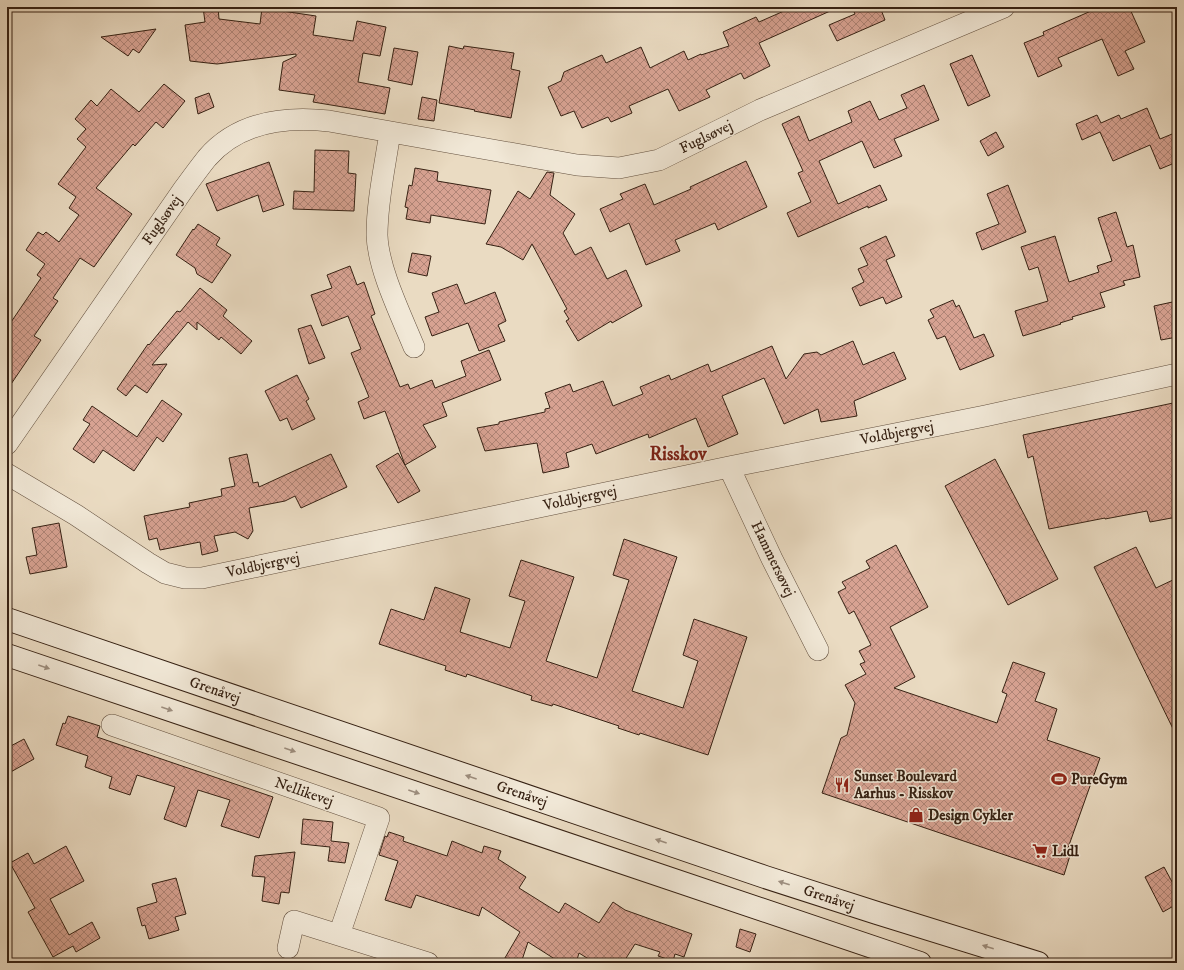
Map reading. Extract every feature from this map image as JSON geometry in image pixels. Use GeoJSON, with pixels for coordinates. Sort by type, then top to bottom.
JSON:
{"type":"FeatureCollection","features":[{"type":"Feature","properties":{"kind":"main road","name":"Grenåvej"},"geometry":{"type":"LineString","coordinates":[[7,619],[764,877],[1038,963]]}},
{"type":"Feature","properties":{"kind":"main road"},"geometry":{"type":"LineString","coordinates":[[7,655],[920,963]]}},
{"type":"Feature","properties":{"kind":"street","name":"Fuglsøvej"},"geometry":{"type":"LineString","coordinates":[[7,444],[183,190],[208,157],[227,140],[243,130],[287,119],[329,121],[577,165],[619,168],[659,160],[760,110],[1004,7]]}},
{"type":"Feature","properties":{"kind":"street"},"geometry":{"type":"LineString","coordinates":[[390,132],[379,204],[377,236],[383,268],[414,347]]}},
{"type":"Feature","properties":{"kind":"street","name":"Voldbjergvej"},"geometry":{"type":"LineString","coordinates":[[7,474],[97,528],[148,564],[165,573],[185,578],[202,578],[729,467],[979,417],[1177,374]]}},
{"type":"Feature","properties":{"kind":"street","name":"Hammersøvej"},"geometry":{"type":"LineString","coordinates":[[729,467],[772,559],[818,650]]}},
{"type":"Feature","properties":{"kind":"street","name":"Nellikevej"},"geometry":{"type":"LineString","coordinates":[[112,725],[379,818],[339,935]]}},
{"type":"Feature","properties":{"kind":"street"},"geometry":{"type":"LineString","coordinates":[[288,948],[294,921],[428,963]]}},
{"type":"Feature","properties":{"kind":"building"},"geometry":{"type":"Polygon","coordinates":[[[203,7],[218,7],[219,19],[260,24],[262,8],[316,16],[313,35],[353,41],[357,21],[386,27],[380,56],[363,53],[358,82],[390,88],[385,114],[313,102],[315,95],[279,90],[283,62],[296,56],[296,54],[217,64],[190,61],[185,25],[205,22],[203,7]]]}},
{"type":"Feature","properties":{"kind":"building"},"geometry":{"type":"Polygon","coordinates":[[[793,7],[839,7],[759,43],[770,66],[744,79],[741,73],[706,90],[710,97],[679,111],[668,89],[629,106],[632,113],[611,122],[608,117],[582,128],[574,111],[561,116],[548,87],[561,81],[564,72],[602,55],[606,63],[641,47],[650,68],[684,51],[688,60],[701,54],[729,46],[723,32],[756,17],[759,22],[793,7]]]}},
{"type":"Feature","properties":{"kind":"building"},"geometry":{"type":"Polygon","coordinates":[[[852,7],[880,7],[885,20],[837,41],[829,25],[855,14],[852,7]]]}},
{"type":"Feature","properties":{"kind":"building"},"geometry":{"type":"Polygon","coordinates":[[[1089,7],[1129,7],[1145,42],[1125,51],[1134,69],[1118,76],[1102,39],[1058,58],[1062,66],[1038,77],[1024,43],[1044,35],[1043,32],[1091,11],[1089,7]]]}},
{"type":"Feature","properties":{"kind":"building"},"geometry":{"type":"Polygon","coordinates":[[[156,29],[139,53],[133,49],[128,56],[101,37],[156,29]]]}},
{"type":"Feature","properties":{"kind":"building"},"geometry":{"type":"Polygon","coordinates":[[[449,46],[463,49],[464,46],[514,53],[511,69],[520,71],[511,118],[439,103],[449,46]]]}},
{"type":"Feature","properties":{"kind":"building"},"geometry":{"type":"Polygon","coordinates":[[[394,48],[418,52],[412,85],[388,80],[394,48]]]}},
{"type":"Feature","properties":{"kind":"building"},"geometry":{"type":"Polygon","coordinates":[[[972,55],[990,96],[968,106],[950,64],[972,55]]]}},
{"type":"Feature","properties":{"kind":"building"},"geometry":{"type":"Polygon","coordinates":[[[164,84],[185,101],[163,128],[156,122],[135,146],[133,144],[96,188],[132,214],[94,267],[80,258],[53,298],[58,301],[34,336],[41,340],[7,390],[7,328],[41,278],[37,275],[45,264],[26,250],[38,232],[43,235],[46,232],[59,242],[79,215],[69,208],[76,197],[58,184],[86,147],[77,139],[86,129],[75,119],[91,100],[97,106],[111,89],[139,112],[164,84]]]}},
{"type":"Feature","properties":{"kind":"building"},"geometry":{"type":"Polygon","coordinates":[[[924,85],[939,120],[894,139],[902,156],[874,168],[862,141],[819,161],[838,204],[880,185],[887,200],[868,208],[868,206],[798,237],[787,213],[811,202],[798,173],[803,171],[782,124],[799,116],[809,141],[852,122],[848,111],[870,101],[879,120],[907,108],[901,95],[924,85]]]}},
{"type":"Feature","properties":{"kind":"building"},"geometry":{"type":"Polygon","coordinates":[[[209,93],[214,107],[198,114],[195,98],[209,93]]]}},
{"type":"Feature","properties":{"kind":"building"},"geometry":{"type":"Polygon","coordinates":[[[422,97],[437,100],[434,121],[418,119],[422,97]]]}},
{"type":"Feature","properties":{"kind":"building"},"geometry":{"type":"Polygon","coordinates":[[[1147,108],[1160,139],[1177,132],[1177,162],[1160,169],[1150,145],[1113,161],[1100,132],[1082,140],[1076,124],[1097,115],[1101,123],[1119,115],[1121,119],[1147,108]]]}},
{"type":"Feature","properties":{"kind":"building"},"geometry":{"type":"Polygon","coordinates":[[[996,132],[1004,147],[988,156],[980,141],[996,132]]]}},
{"type":"Feature","properties":{"kind":"building"},"geometry":{"type":"Polygon","coordinates":[[[315,150],[349,151],[348,173],[356,174],[354,211],[293,209],[294,191],[314,192],[315,150]]]}},
{"type":"Feature","properties":{"kind":"building"},"geometry":{"type":"Polygon","coordinates":[[[746,161],[767,207],[718,230],[715,223],[675,240],[680,251],[646,265],[629,223],[610,232],[600,209],[623,199],[620,194],[645,184],[654,205],[691,189],[690,187],[746,161]]]}},
{"type":"Feature","properties":{"kind":"building"},"geometry":{"type":"Polygon","coordinates":[[[269,162],[284,205],[263,212],[258,195],[217,211],[206,184],[269,162]]]}},
{"type":"Feature","properties":{"kind":"building"},"geometry":{"type":"Polygon","coordinates":[[[415,168],[438,172],[437,181],[491,190],[485,224],[431,215],[430,223],[406,219],[408,208],[405,207],[409,185],[412,186],[415,168]]]}},
{"type":"Feature","properties":{"kind":"building"},"geometry":{"type":"Polygon","coordinates":[[[547,172],[554,173],[550,195],[575,214],[563,233],[575,255],[591,247],[607,279],[626,270],[642,306],[612,323],[611,321],[578,341],[566,321],[569,319],[564,311],[567,309],[532,244],[523,260],[501,247],[486,244],[518,191],[530,199],[547,172]]]}},
{"type":"Feature","properties":{"kind":"building"},"geometry":{"type":"Polygon","coordinates":[[[1008,185],[1026,232],[982,250],[976,233],[999,224],[987,194],[1008,185]]]}},
{"type":"Feature","properties":{"kind":"building"},"geometry":{"type":"Polygon","coordinates":[[[1116,212],[1127,247],[1133,245],[1140,277],[1123,281],[1125,285],[1100,293],[1105,307],[1072,317],[1073,319],[1060,323],[1061,324],[1023,336],[1015,311],[1048,301],[1038,267],[1029,270],[1021,247],[1055,236],[1069,282],[1099,272],[1097,266],[1112,261],[1098,218],[1116,212]]]}},
{"type":"Feature","properties":{"kind":"building"},"geometry":{"type":"Polygon","coordinates":[[[198,224],[220,238],[216,245],[231,255],[212,283],[197,274],[195,268],[176,255],[198,224]]]}},
{"type":"Feature","properties":{"kind":"building"},"geometry":{"type":"Polygon","coordinates":[[[886,236],[895,256],[886,260],[902,297],[886,304],[883,297],[860,306],[852,288],[864,282],[858,269],[868,265],[860,248],[886,236]]]}},
{"type":"Feature","properties":{"kind":"building"},"geometry":{"type":"Polygon","coordinates":[[[412,253],[431,256],[427,276],[408,272],[412,253]]]}},
{"type":"Feature","properties":{"kind":"building"},"geometry":{"type":"Polygon","coordinates":[[[350,266],[357,285],[364,282],[375,314],[371,316],[400,387],[408,384],[410,389],[432,380],[435,388],[466,376],[461,361],[489,350],[501,380],[442,403],[447,416],[423,425],[436,447],[405,465],[385,411],[364,419],[358,402],[369,397],[351,353],[361,349],[348,316],[322,326],[311,295],[332,288],[327,275],[350,266]]]}},
{"type":"Feature","properties":{"kind":"building"},"geometry":{"type":"Polygon","coordinates":[[[457,284],[465,304],[495,292],[506,321],[498,325],[505,341],[479,351],[468,323],[432,336],[425,317],[439,312],[432,293],[457,284]]]}},
{"type":"Feature","properties":{"kind":"building"},"geometry":{"type":"Polygon","coordinates":[[[200,288],[227,310],[223,316],[252,341],[241,354],[221,337],[219,340],[197,322],[197,330],[188,322],[152,365],[167,364],[147,393],[135,385],[126,396],[117,389],[148,344],[149,345],[177,311],[180,312],[200,288]]]}},
{"type":"Feature","properties":{"kind":"building"},"geometry":{"type":"Polygon","coordinates":[[[953,300],[956,307],[959,305],[974,338],[984,334],[994,356],[960,370],[945,336],[937,339],[928,320],[934,317],[930,310],[953,300]]]}},
{"type":"Feature","properties":{"kind":"building"},"geometry":{"type":"Polygon","coordinates":[[[1177,301],[1177,337],[1161,340],[1154,306],[1177,301]]]}},
{"type":"Feature","properties":{"kind":"building"},"geometry":{"type":"Polygon","coordinates":[[[311,325],[325,358],[309,364],[298,329],[311,325]]]}},
{"type":"Feature","properties":{"kind":"building"},"geometry":{"type":"Polygon","coordinates":[[[853,341],[863,365],[894,352],[906,379],[854,401],[857,416],[821,422],[818,409],[784,424],[764,378],[722,396],[738,434],[708,447],[696,418],[649,438],[648,434],[596,454],[592,444],[566,453],[569,467],[543,473],[537,443],[485,451],[477,428],[545,412],[545,409],[550,408],[545,393],[570,384],[573,392],[603,381],[613,406],[643,394],[640,387],[669,375],[671,380],[708,364],[711,372],[772,346],[786,379],[804,354],[817,352],[821,355],[853,341]]]}},
{"type":"Feature","properties":{"kind":"building"},"geometry":{"type":"Polygon","coordinates":[[[297,375],[309,399],[306,401],[315,419],[292,430],[287,418],[280,421],[265,391],[297,375]]]}},
{"type":"Feature","properties":{"kind":"building"},"geometry":{"type":"Polygon","coordinates":[[[162,400],[182,414],[163,442],[157,437],[134,471],[103,450],[94,463],[73,449],[90,424],[83,420],[92,406],[137,437],[162,400]]]}},
{"type":"Feature","properties":{"kind":"building"},"geometry":{"type":"Polygon","coordinates":[[[1173,403],[1177,422],[1177,517],[1150,522],[1147,511],[1049,529],[1033,456],[1028,458],[1023,435],[1173,403]]]}},
{"type":"Feature","properties":{"kind":"building"},"geometry":{"type":"Polygon","coordinates":[[[398,453],[420,491],[398,503],[376,466],[398,453]]]}},
{"type":"Feature","properties":{"kind":"building"},"geometry":{"type":"Polygon","coordinates":[[[247,454],[253,483],[258,482],[259,487],[331,454],[347,487],[301,508],[295,496],[285,501],[249,508],[253,531],[248,539],[235,532],[214,536],[218,551],[202,555],[200,542],[160,550],[157,538],[149,540],[144,516],[190,507],[189,503],[222,496],[221,489],[235,486],[229,458],[247,454]]]}},
{"type":"Feature","properties":{"kind":"building"},"geometry":{"type":"Polygon","coordinates":[[[995,459],[1058,579],[1008,605],[945,486],[995,459]]]}},
{"type":"Feature","properties":{"kind":"building"},"geometry":{"type":"Polygon","coordinates":[[[59,523],[67,567],[30,574],[26,557],[37,555],[32,528],[59,523]]]}},
{"type":"Feature","properties":{"kind":"building"},"geometry":{"type":"Polygon","coordinates":[[[624,539],[677,557],[632,691],[683,708],[698,661],[683,655],[694,619],[747,637],[708,755],[640,733],[639,735],[618,728],[619,726],[553,704],[552,706],[531,700],[532,696],[467,674],[466,677],[445,670],[446,666],[379,644],[391,609],[424,620],[435,587],[470,599],[460,632],[510,648],[525,601],[509,596],[521,560],[574,577],[546,661],[597,678],[629,580],[613,575],[624,539]]]}},
{"type":"Feature","properties":{"kind":"building"},"geometry":{"type":"Polygon","coordinates":[[[896,545],[928,607],[890,627],[915,677],[894,688],[997,723],[1007,694],[1002,692],[1013,662],[1045,673],[1035,701],[1057,709],[1047,740],[1100,758],[1068,848],[1072,849],[1064,875],[822,793],[841,738],[847,735],[855,703],[845,685],[866,674],[860,664],[865,662],[859,651],[871,645],[854,611],[849,614],[838,592],[846,588],[842,582],[870,568],[866,561],[896,545]]]}},
{"type":"Feature","properties":{"kind":"building"},"geometry":{"type":"Polygon","coordinates":[[[1136,547],[1156,588],[1177,578],[1177,737],[1094,567],[1136,547]]]}},
{"type":"Feature","properties":{"kind":"building"},"geometry":{"type":"Polygon","coordinates":[[[68,716],[100,726],[97,737],[273,797],[259,838],[221,826],[230,800],[198,790],[186,827],[164,819],[175,787],[137,775],[130,795],[109,788],[112,777],[85,767],[88,756],[56,745],[63,723],[65,724],[68,716]]]}},
{"type":"Feature","properties":{"kind":"building"},"geometry":{"type":"Polygon","coordinates":[[[24,739],[34,759],[7,774],[7,748],[24,739]]]}},
{"type":"Feature","properties":{"kind":"building"},"geometry":{"type":"Polygon","coordinates":[[[303,819],[333,822],[331,841],[349,843],[345,863],[328,861],[330,847],[301,844],[303,819]]]}},
{"type":"Feature","properties":{"kind":"building"},"geometry":{"type":"Polygon","coordinates":[[[389,832],[404,837],[403,841],[447,856],[452,841],[482,853],[484,846],[501,851],[498,859],[526,877],[519,888],[559,913],[565,903],[599,923],[613,902],[625,910],[692,934],[684,957],[675,954],[673,961],[658,956],[660,952],[635,944],[623,963],[595,963],[579,953],[576,963],[561,963],[528,942],[521,963],[502,963],[520,932],[482,907],[479,916],[416,895],[411,908],[385,900],[398,861],[379,855],[385,836],[387,837],[389,832]]]}},
{"type":"Feature","properties":{"kind":"building"},"geometry":{"type":"Polygon","coordinates":[[[66,846],[84,881],[50,899],[69,935],[92,922],[100,938],[76,952],[73,946],[53,957],[28,912],[35,908],[10,863],[28,853],[34,864],[66,846]]]}},
{"type":"Feature","properties":{"kind":"building"},"geometry":{"type":"Polygon","coordinates":[[[295,852],[289,893],[281,892],[279,904],[262,901],[265,877],[252,876],[255,856],[295,852]]]}},
{"type":"Feature","properties":{"kind":"building"},"geometry":{"type":"Polygon","coordinates":[[[1164,867],[1177,891],[1177,904],[1163,912],[1145,877],[1164,867]]]}},
{"type":"Feature","properties":{"kind":"building"},"geometry":{"type":"Polygon","coordinates":[[[176,878],[186,914],[175,917],[179,930],[149,939],[145,925],[142,926],[137,908],[157,902],[152,884],[176,878]]]}},
{"type":"Feature","properties":{"kind":"building"},"geometry":{"type":"Polygon","coordinates":[[[740,929],[756,934],[750,952],[736,947],[740,929]]]}},
{"type":"Feature","properties":{"kind":"place","name":"PureGym"},"geometry":{"type":"Point","coordinates":[1059,779]}},
{"type":"Feature","properties":{"kind":"place","name":"Sunset Boulevard Aarhus - Risskov"},"geometry":{"type":"Point","coordinates":[842,785]}},
{"type":"Feature","properties":{"kind":"place","name":"Design Cykler"},"geometry":{"type":"Point","coordinates":[916,815]}},
{"type":"Feature","properties":{"kind":"place","name":"Lidl"},"geometry":{"type":"Point","coordinates":[1040,851]}},
{"type":"Feature","properties":{"kind":"district","name":"Risskov"},"geometry":{"type":"Point","coordinates":[678,454]}}]}
